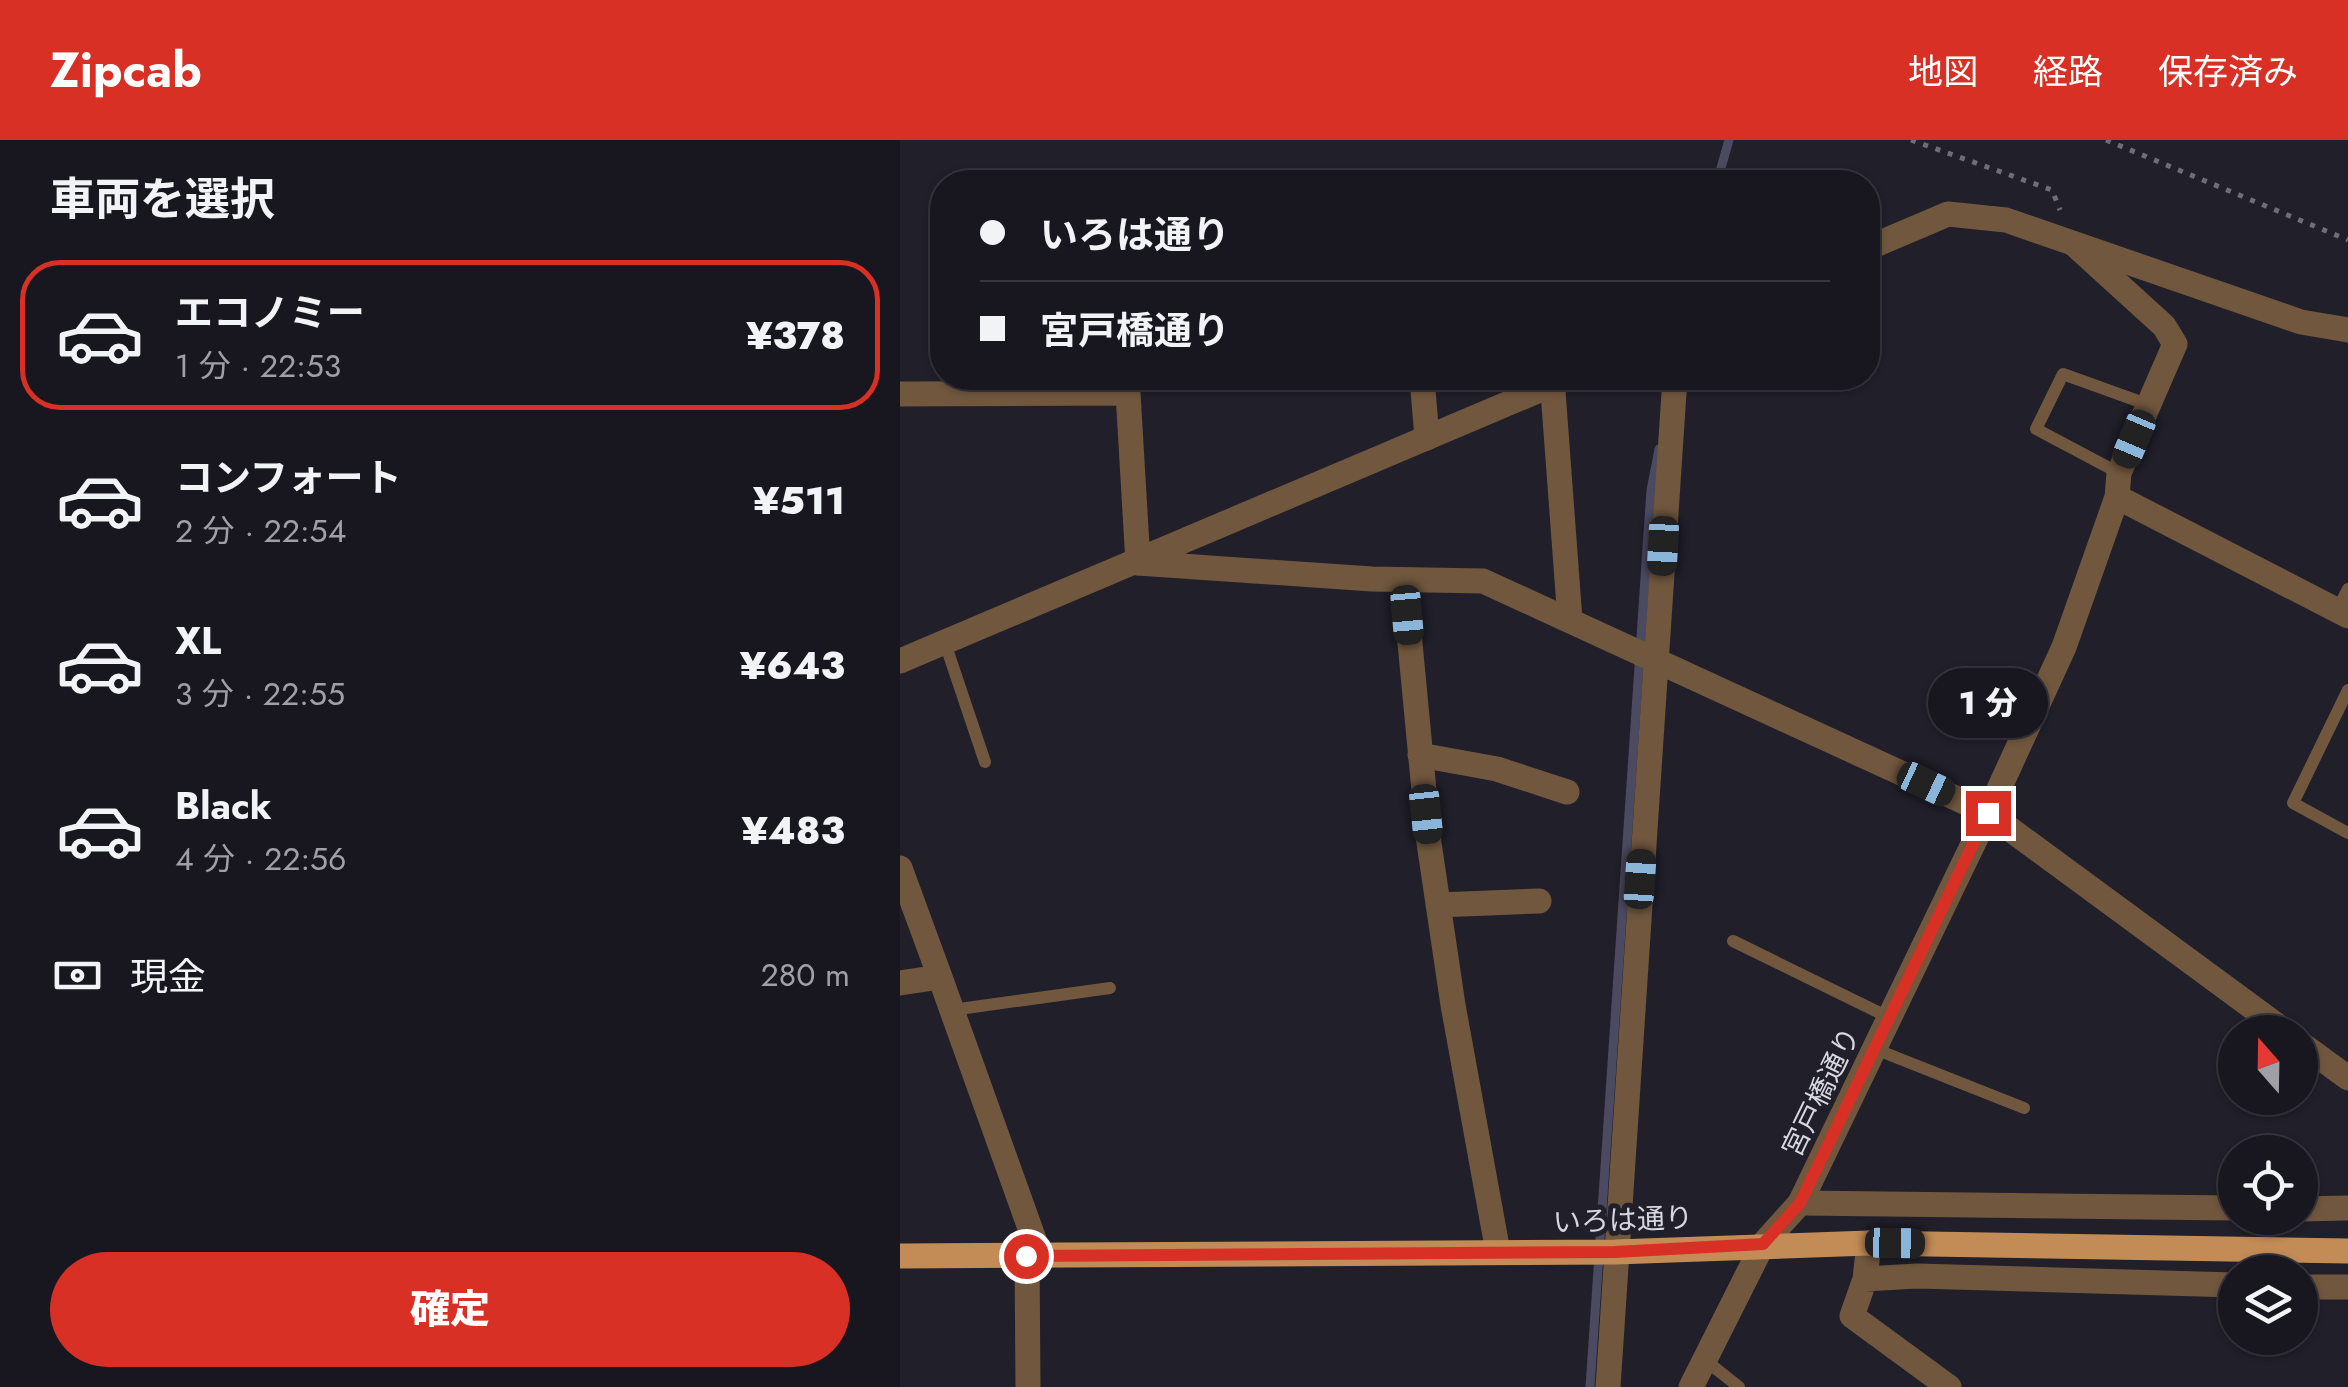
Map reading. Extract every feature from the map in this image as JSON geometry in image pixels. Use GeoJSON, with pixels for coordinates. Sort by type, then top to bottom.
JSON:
{"type":"FeatureCollection","features":[{"type":"Feature","properties":{"kind":"main road","name":"いろは通り"},"geometry":{"type":"LineString","coordinates":[[900,1256],[1600,1252],[1882,1243],[2348,1251]]}},
{"type":"Feature","properties":{"kind":"street"},"geometry":{"type":"LineString","coordinates":[[1880,243],[1948,214],[2006,220],[2302,322],[2348,330]]}},
{"type":"Feature","properties":{"kind":"street","name":"宮戸橋通り"},"geometry":{"type":"LineString","coordinates":[[1691,1387],[1763,1244],[1800,1203],[1988,813],[2064,647],[2118,485],[2175,344],[2164,326],[2075,246]]}},
{"type":"Feature","properties":{"kind":"street"},"geometry":{"type":"LineString","coordinates":[[900,394],[1014,390]]}},
{"type":"Feature","properties":{"kind":"street"},"geometry":{"type":"LineString","coordinates":[[1128,390],[1138,563]]}},
{"type":"Feature","properties":{"kind":"street"},"geometry":{"type":"LineString","coordinates":[[1423,390],[1427,438]]}},
{"type":"Feature","properties":{"kind":"street"},"geometry":{"type":"LineString","coordinates":[[900,660],[1138,563],[1535,390]]}},
{"type":"Feature","properties":{"kind":"street"},"geometry":{"type":"LineString","coordinates":[[1558,390],[1570,620]]}},
{"type":"Feature","properties":{"kind":"street"},"geometry":{"type":"LineString","coordinates":[[1608,1387],[1600,1252],[1655,658],[1674,390]]}},
{"type":"Feature","properties":{"kind":"street"},"geometry":{"type":"LineString","coordinates":[[2118,485],[2344,605]]}},
{"type":"Feature","properties":{"kind":"street"},"geometry":{"type":"LineString","coordinates":[[1138,563],[1404,580],[1483,581],[1988,813],[2263,1015]]}},
{"type":"Feature","properties":{"kind":"street"},"geometry":{"type":"LineString","coordinates":[[1404,580],[1438,905],[1498,1252]]}},
{"type":"Feature","properties":{"kind":"street"},"geometry":{"type":"LineString","coordinates":[[1420,755],[1497,769],[1567,792]]}},
{"type":"Feature","properties":{"kind":"street"},"geometry":{"type":"LineString","coordinates":[[900,868],[1034,1256],[1028,1387]]}},
{"type":"Feature","properties":{"kind":"street"},"geometry":{"type":"LineString","coordinates":[[1438,905],[1540,900]]}},
{"type":"Feature","properties":{"kind":"street"},"geometry":{"type":"LineString","coordinates":[[900,983],[940,978]]}},
{"type":"Feature","properties":{"kind":"street"},"geometry":{"type":"LineString","coordinates":[[2318,1056],[2348,1078]]}},
{"type":"Feature","properties":{"kind":"street"},"geometry":{"type":"LineString","coordinates":[[1800,1203],[2218,1208]]}},
{"type":"Feature","properties":{"kind":"street"},"geometry":{"type":"LineString","coordinates":[[2318,1208],[2348,1208]]}},
{"type":"Feature","properties":{"kind":"street"},"geometry":{"type":"LineString","coordinates":[[1882,1243],[1852,1316],[1945,1386]]}},
{"type":"Feature","properties":{"kind":"street"},"geometry":{"type":"LineString","coordinates":[[1864,1279],[1917,1276],[2218,1285]]}},
{"type":"Feature","properties":{"kind":"street"},"geometry":{"type":"LineString","coordinates":[[2318,1286],[2348,1287]]}},
{"type":"Feature","properties":{"kind":"lane"},"geometry":{"type":"LineString","coordinates":[[2118,485],[2036,429],[2063,374],[2149,405]]}},
{"type":"Feature","properties":{"kind":"lane"},"geometry":{"type":"LineString","coordinates":[[945,643],[985,762]]}},
{"type":"Feature","properties":{"kind":"lane"},"geometry":{"type":"LineString","coordinates":[[2348,690],[2293,804],[2348,832]]}},
{"type":"Feature","properties":{"kind":"lane"},"geometry":{"type":"LineString","coordinates":[[1732,942],[1890,1018]]}},
{"type":"Feature","properties":{"kind":"lane"},"geometry":{"type":"LineString","coordinates":[[952,1010],[1110,988]]}},
{"type":"Feature","properties":{"kind":"lane"},"geometry":{"type":"LineString","coordinates":[[1875,1049],[2024,1108]]}},
{"type":"Feature","properties":{"kind":"lane"},"geometry":{"type":"LineString","coordinates":[[1705,1360],[1738,1387]]}},
{"type":"Feature","properties":{"kind":"path"},"geometry":{"type":"LineString","coordinates":[[1911,140],[2052,190],[2075,246]]}},
{"type":"Feature","properties":{"kind":"path"},"geometry":{"type":"LineString","coordinates":[[2106,140],[2348,240]]}},
{"type":"Feature","properties":{"kind":"waterway"},"geometry":{"type":"LineString","coordinates":[[1720,170],[1729,140]]}},
{"type":"Feature","properties":{"kind":"waterway"},"geometry":{"type":"LineString","coordinates":[[1590,1387],[1651,490],[1659,449]]}},
{"type":"Feature","properties":{"kind":"route"},"geometry":{"type":"LineString","coordinates":[[1026,1256],[1615,1252],[1763,1244],[1800,1203],[1988,813]]}}]}
